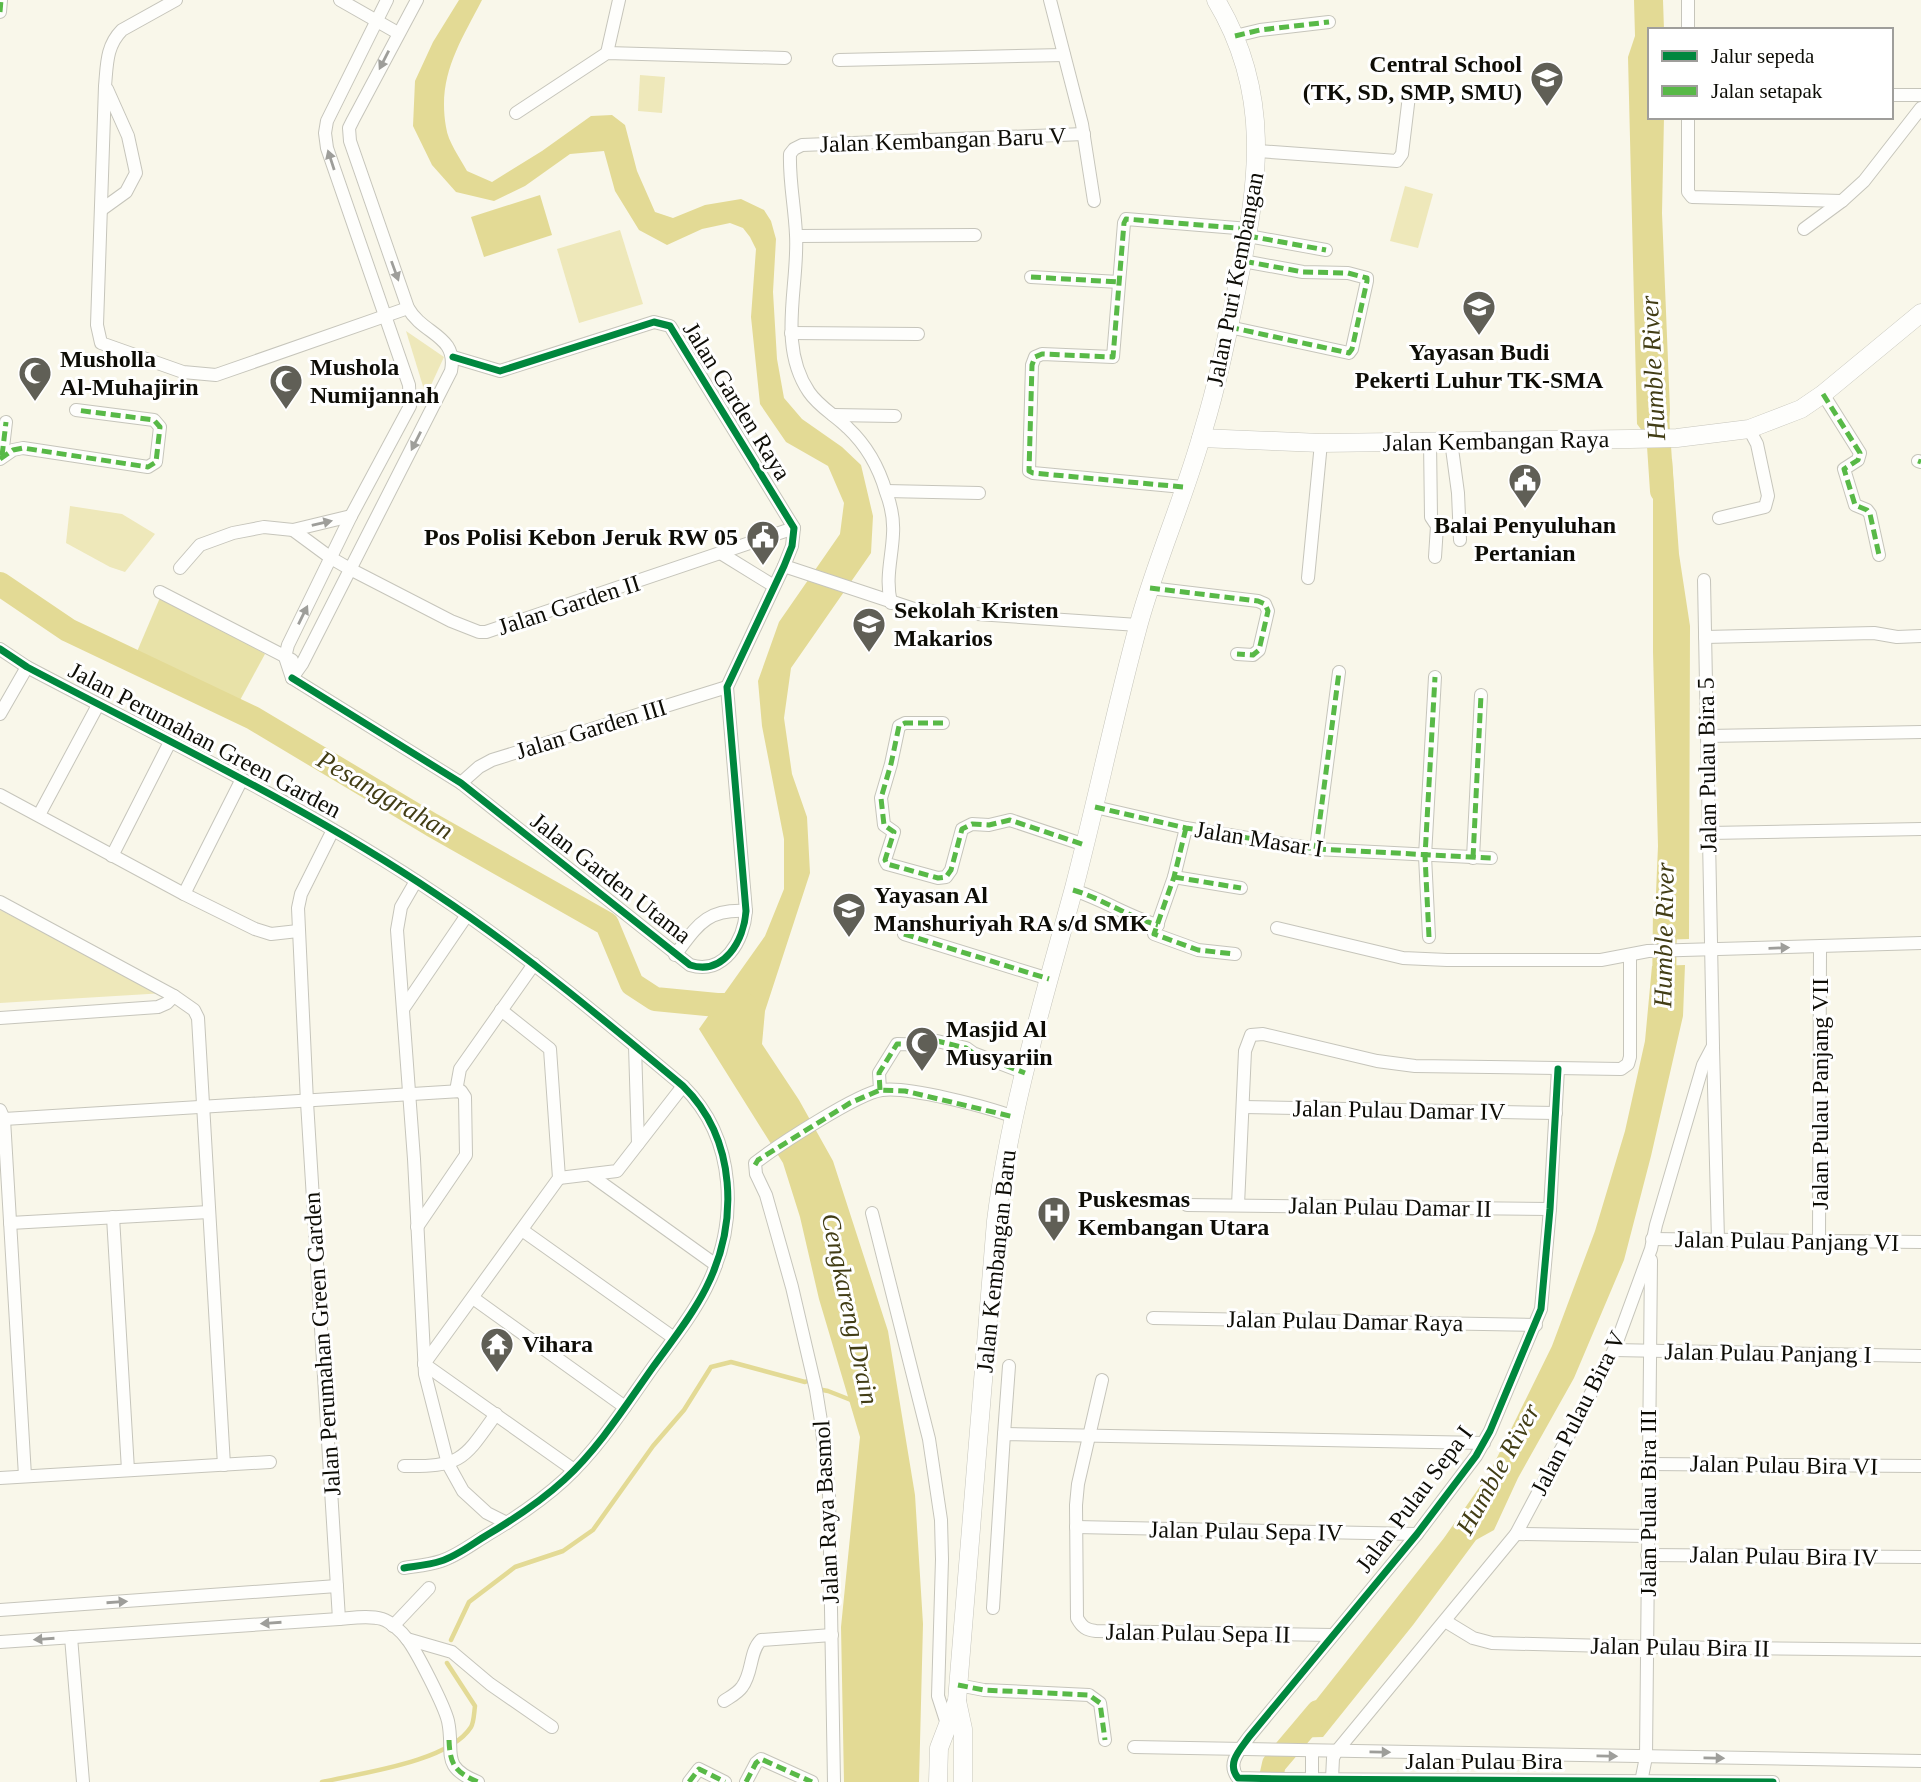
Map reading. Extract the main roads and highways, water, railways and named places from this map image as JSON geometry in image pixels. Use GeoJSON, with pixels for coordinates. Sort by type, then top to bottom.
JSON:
{"type":"FeatureCollection","features":[{"type":"Feature","properties":{"kind":"main road","name":"Jalan Puri Kembangan"},"geometry":{"type":"LineString","coordinates":[[1201,438],[1243,261],[1258,151],[1250,83],[1235,36],[1216,0]]}},
{"type":"Feature","properties":{"kind":"main road","name":"Jalan Kembangan Raya"},"geometry":{"type":"LineString","coordinates":[[1201,438],[1321,443],[1630,439],[1677,438],[1749,429],[1801,410],[1921,313]]}},
{"type":"Feature","properties":{"kind":"main road","name":"Jalan Kembangan Baru"},"geometry":{"type":"LineString","coordinates":[[938,1782],[939,1748],[957,1693],[996,1221],[1005,1156],[1095,807],[1138,625],[1201,438]]}},
{"type":"Feature","properties":{"kind":"main road","name":"Jalan Kembangan Baru"},"geometry":{"type":"LineString","coordinates":[[957,1693],[963,1729],[963,1782]]}},
{"type":"Feature","properties":{"kind":"water","name":"Cengkareng Drain"},"geometry":{"type":"Polygon","coordinates":[[[459,0],[482,0],[452,60],[445,92],[447,133],[467,171],[492,182],[591,116],[612,115],[625,125],[637,171],[655,212],[673,218],[705,205],[741,199],[764,210],[771,221],[776,239],[773,292],[777,359],[784,398],[802,419],[842,447],[861,465],[873,516],[871,553],[791,668],[784,718],[792,774],[807,817],[810,873],[765,1011],[762,1044],[799,1100],[833,1161],[888,1331],[915,1495],[923,1624],[919,1782],[844,1782],[841,1627],[860,1437],[819,1299],[800,1217],[783,1163],[699,1029],[765,936],[784,889],[784,839],[762,726],[758,681],[779,622],[840,534],[844,503],[828,466],[786,442],[760,404],[751,317],[756,249],[743,228],[730,223],[702,229],[667,245],[639,230],[615,191],[604,151],[570,154],[525,186],[494,201],[456,192],[432,165],[413,126],[415,81],[433,42],[459,0]]]}},
{"type":"Feature","properties":{"kind":"water"},"geometry":{"type":"Polygon","coordinates":[[[1634,0],[1663,0],[1664,28],[1648,28],[1648,119],[1664,119],[1662,213],[1670,410],[1669,424],[1665,431],[1643,432],[1637,424],[1628,57],[1635,36],[1634,0]]]}},
{"type":"Feature","properties":{"kind":"water"},"geometry":{"type":"Polygon","coordinates":[[[540,195],[552,235],[484,257],[471,217],[540,195]]]}},
{"type":"Feature","properties":{"kind":"water"},"geometry":{"type":"Polygon","coordinates":[[[1672,459],[1679,554],[1690,626],[1689,939],[1654,940],[1658,846],[1653,652],[1653,461],[1672,459]]]}},
{"type":"Feature","properties":{"kind":"water"},"geometry":{"type":"Polygon","coordinates":[[[1685,965],[1683,1016],[1624,1260],[1574,1378],[1518,1478],[1494,1530],[1476,1540],[1413,1625],[1323,1737],[1286,1738],[1444,1538],[1490,1472],[1552,1346],[1595,1231],[1625,1131],[1645,1041],[1652,966],[1685,965]]]}},
{"type":"Feature","properties":{"kind":"waterway","name":"Humble River"},"geometry":{"type":"LineString","coordinates":[[1657,416],[1662,491]]}},
{"type":"Feature","properties":{"kind":"waterway","name":"Pesanggrahan"},"geometry":{"type":"LineString","coordinates":[[0,584],[68,630],[253,718],[432,825],[607,924],[632,984],[655,999],[745,1005]]}},
{"type":"Feature","properties":{"kind":"waterway","name":"Humble River"},"geometry":{"type":"LineString","coordinates":[[1664,998],[1665,909]]}},
{"type":"Feature","properties":{"kind":"waterway"},"geometry":{"type":"LineString","coordinates":[[451,1640],[469,1602],[515,1567],[563,1551],[593,1530],[653,1446],[684,1410],[711,1367],[731,1362],[805,1382],[810,1380]]}},
{"type":"Feature","properties":{"kind":"waterway","name":"Cengkareng Drain"},"geometry":{"type":"LineString","coordinates":[[817,1389],[851,1400]]}},
{"type":"Feature","properties":{"kind":"waterway"},"geometry":{"type":"LineString","coordinates":[[322,1782],[403,1764],[444,1749],[460,1739],[472,1725],[475,1706],[447,1663]]}},
{"type":"Feature","properties":{"kind":"waterway","name":"Humble River"},"geometry":{"type":"LineString","coordinates":[[1270,1782],[1274,1764],[1318,1712]]}},
{"type":"Feature","properties":{"kind":"place","name":"Central School (TK, SD, SMP, SMU)"},"geometry":{"type":"Point","coordinates":[1547,108]}},
{"type":"Feature","properties":{"kind":"place","name":"Yayasan Budi Pekerti Luhur TK-SMA"},"geometry":{"type":"Point","coordinates":[1479,337]}},
{"type":"Feature","properties":{"kind":"place","name":"Musholla Al-Muhajirin"},"geometry":{"type":"Point","coordinates":[35,403]}},
{"type":"Feature","properties":{"kind":"place","name":"Mushola Numijannah"},"geometry":{"type":"Point","coordinates":[286,411]}},
{"type":"Feature","properties":{"kind":"place","name":"Balai Penyuluhan Pertanian"},"geometry":{"type":"Point","coordinates":[1525,510]}},
{"type":"Feature","properties":{"kind":"place","name":"Pos Polisi Kebon Jeruk RW 05"},"geometry":{"type":"Point","coordinates":[763,567]}},
{"type":"Feature","properties":{"kind":"place","name":"Sekolah Kristen Makarios"},"geometry":{"type":"Point","coordinates":[869,654]}},
{"type":"Feature","properties":{"kind":"place","name":"Yayasan Al Manshuriyah RA s/d SMK"},"geometry":{"type":"Point","coordinates":[849,939]}},
{"type":"Feature","properties":{"kind":"place","name":"Masjid Al Musyariin"},"geometry":{"type":"Point","coordinates":[922,1073]}},
{"type":"Feature","properties":{"kind":"place","name":"Puskesmas Kembangan Utara"},"geometry":{"type":"Point","coordinates":[1054,1243]}},
{"type":"Feature","properties":{"kind":"place","name":"Vihara"},"geometry":{"type":"Point","coordinates":[497,1374]}}]}
